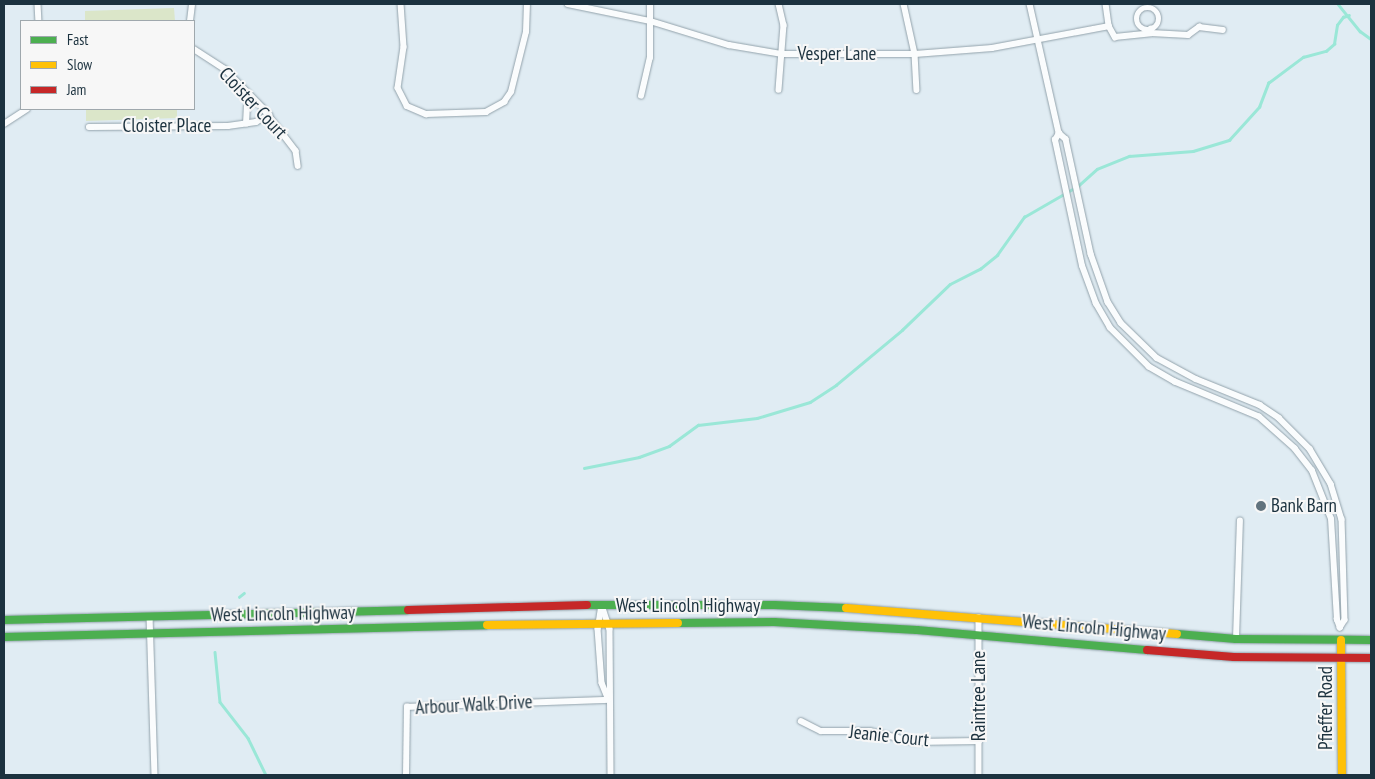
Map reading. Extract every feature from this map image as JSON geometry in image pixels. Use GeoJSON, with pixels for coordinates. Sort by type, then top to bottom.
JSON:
{"type":"FeatureCollection","features":[{"type":"Feature","properties":{"kind":"main road","name":"West Lincoln Highway"},"geometry":{"type":"LineString","coordinates":[[4,620],[602,605],[783,605],[979,617],[1236,639],[1371,640]]}},
{"type":"Feature","properties":{"kind":"main road","name":"West Lincoln Highway"},"geometry":{"type":"LineString","coordinates":[[4,637],[598,623],[774,622],[979,635],[1234,656],[1371,658]]}},
{"type":"Feature","properties":{"kind":"main road","name":"Pfieffer Road"},"geometry":{"type":"LineString","coordinates":[[1341,640],[1342,775]]}},
{"type":"Feature","properties":{"kind":"street"},"geometry":{"type":"LineString","coordinates":[[38,4],[38,20]]}},
{"type":"Feature","properties":{"kind":"street"},"geometry":{"type":"LineString","coordinates":[[190,20],[192,4]]}},
{"type":"Feature","properties":{"kind":"street"},"geometry":{"type":"LineString","coordinates":[[402,4],[404,47],[398,88],[407,106],[426,114],[486,112],[504,102],[511,92],[523,43],[527,4]]}},
{"type":"Feature","properties":{"kind":"street","name":"Vesper Lane"},"geometry":{"type":"LineString","coordinates":[[568,4],[650,21],[729,45],[782,54],[915,54],[992,48],[1109,26]]}},
{"type":"Feature","properties":{"kind":"street"},"geometry":{"type":"LineString","coordinates":[[641,96],[650,58],[650,4]]}},
{"type":"Feature","properties":{"kind":"street"},"geometry":{"type":"LineString","coordinates":[[779,4],[784,25],[779,90]]}},
{"type":"Feature","properties":{"kind":"street"},"geometry":{"type":"LineString","coordinates":[[904,4],[915,54],[916,90]]}},
{"type":"Feature","properties":{"kind":"street"},"geometry":{"type":"LineString","coordinates":[[1030,4],[1059,133],[1066,139],[1097,278],[1120,323],[1138,342],[1172,367],[1242,395],[1279,418],[1310,449],[1324,470],[1342,518],[1345,546],[1345,620],[1340,628]]}},
{"type":"Feature","properties":{"kind":"street"},"geometry":{"type":"LineString","coordinates":[[1106,4],[1109,26],[1115,36],[1151,31],[1188,35],[1199,28],[1223,30]]}},
{"type":"Feature","properties":{"kind":"street","name":"Cloister Court"},"geometry":{"type":"LineString","coordinates":[[195,50],[225,70],[269,115],[296,151],[298,166]]}},
{"type":"Feature","properties":{"kind":"street"},"geometry":{"type":"LineString","coordinates":[[246,124],[247,107],[252,98]]}},
{"type":"Feature","properties":{"kind":"street"},"geometry":{"type":"LineString","coordinates":[[4,124],[25,110]]}},
{"type":"Feature","properties":{"kind":"street","name":"Cloister Place"},"geometry":{"type":"LineString","coordinates":[[89,127],[246,124],[269,115]]}},
{"type":"Feature","properties":{"kind":"street"},"geometry":{"type":"LineString","coordinates":[[1059,133],[1055,140],[1082,266],[1096,304],[1110,328],[1149,367],[1175,382],[1259,417],[1296,449],[1312,471],[1331,519],[1337,620],[1341,640]]}},
{"type":"Feature","properties":{"kind":"street"},"geometry":{"type":"LineString","coordinates":[[1236,639],[1240,521]]}},
{"type":"Feature","properties":{"kind":"street"},"geometry":{"type":"LineString","coordinates":[[602,605],[609,623],[612,683],[608,700],[611,775]]}},
{"type":"Feature","properties":{"kind":"street"},"geometry":{"type":"LineString","coordinates":[[602,605],[598,623],[602,683],[608,700]]}},
{"type":"Feature","properties":{"kind":"street"},"geometry":{"type":"LineString","coordinates":[[150,616],[155,775]]}},
{"type":"Feature","properties":{"kind":"street","name":"Raintree Lane"},"geometry":{"type":"LineString","coordinates":[[979,617],[979,775]]}},
{"type":"Feature","properties":{"kind":"street","name":"Arbour Walk Drive"},"geometry":{"type":"LineString","coordinates":[[406,775],[407,707],[608,700]]}},
{"type":"Feature","properties":{"kind":"street","name":"Jeanie Court"},"geometry":{"type":"LineString","coordinates":[[801,721],[821,731],[870,731],[914,742],[979,741]]}},
{"type":"Feature","properties":{"kind":"green space"},"geometry":{"type":"Polygon","coordinates":[[[174,8],[175,20],[85,20],[85,11],[174,8]]]}},
{"type":"Feature","properties":{"kind":"green space"},"geometry":{"type":"Polygon","coordinates":[[[86,110],[177,110],[177,118],[86,121],[86,110]]]}},
{"type":"Feature","properties":{"kind":"waterway"},"geometry":{"type":"LineString","coordinates":[[1338,4],[1360,31],[1371,39]]}},
{"type":"Feature","properties":{"kind":"waterway"},"geometry":{"type":"LineString","coordinates":[[584,468],[639,457],[669,446],[698,425],[757,418],[810,402],[836,385],[902,330],[950,284],[980,269],[997,255],[1024,217],[1078,186],[1097,169],[1129,156],[1193,151],[1229,140],[1259,107],[1268,83],[1303,57],[1326,51],[1334,44],[1337,25],[1343,17],[1349,15]]}},
{"type":"Feature","properties":{"kind":"waterway"},"geometry":{"type":"LineString","coordinates":[[239,597],[244,593]]}},
{"type":"Feature","properties":{"kind":"waterway"},"geometry":{"type":"LineString","coordinates":[[215,652],[220,702],[248,738],[266,775]]}},
{"type":"Feature","properties":{"kind":"traffic: fast"},"geometry":{"type":"LineString","coordinates":[[587,605],[774,605],[846,608]]}},
{"type":"Feature","properties":{"kind":"traffic: fast"},"geometry":{"type":"LineString","coordinates":[[4,620],[408,610]]}},
{"type":"Feature","properties":{"kind":"traffic: fast"},"geometry":{"type":"LineString","coordinates":[[678,623],[774,622],[917,630],[1147,650]]}},
{"type":"Feature","properties":{"kind":"traffic: fast"},"geometry":{"type":"LineString","coordinates":[[4,637],[487,625]]}},
{"type":"Feature","properties":{"kind":"traffic: fast"},"geometry":{"type":"LineString","coordinates":[[1177,634],[1236,639],[1371,640]]}},
{"type":"Feature","properties":{"kind":"traffic: slow"},"geometry":{"type":"LineString","coordinates":[[846,608],[1177,634]]}},
{"type":"Feature","properties":{"kind":"traffic: slow"},"geometry":{"type":"LineString","coordinates":[[487,625],[678,623]]}},
{"type":"Feature","properties":{"kind":"traffic: slow"},"geometry":{"type":"LineString","coordinates":[[1341,640],[1342,775]]}},
{"type":"Feature","properties":{"kind":"traffic: jam"},"geometry":{"type":"LineString","coordinates":[[408,610],[587,605]]}},
{"type":"Feature","properties":{"kind":"traffic: jam"},"geometry":{"type":"LineString","coordinates":[[1147,650],[1234,657],[1371,658]]}},
{"type":"Feature","properties":{"kind":"place","name":"Bank Barn"},"geometry":{"type":"Point","coordinates":[1261,506]}}]}
